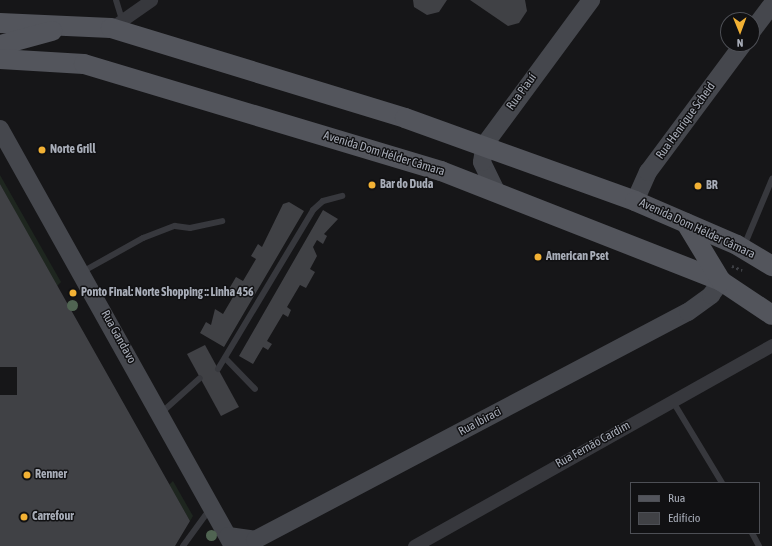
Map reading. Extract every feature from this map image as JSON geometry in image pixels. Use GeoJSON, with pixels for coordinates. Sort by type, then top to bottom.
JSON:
{"type":"FeatureCollection","features":[{"type":"Feature","properties":{"kind":"main road","name":"Avenida Dom Hélder Câmara"},"geometry":{"type":"LineString","coordinates":[[0,23],[116,24],[485,144],[635,201],[685,222],[744,248],[772,266]]}},
{"type":"Feature","properties":{"kind":"main road"},"geometry":{"type":"LineString","coordinates":[[0,46],[83,24]]}},
{"type":"Feature","properties":{"kind":"main road","name":"Avenida Dom Hélder Câmara"},"geometry":{"type":"LineString","coordinates":[[0,59],[84,64],[138,77],[496,191],[721,281],[772,315]]}},
{"type":"Feature","properties":{"kind":"main road"},"geometry":{"type":"LineString","coordinates":[[685,222],[721,281]]}},
{"type":"Feature","properties":{"kind":"street"},"geometry":{"type":"LineString","coordinates":[[116,24],[151,0]]}},
{"type":"Feature","properties":{"kind":"street","name":"Rua Piauí"},"geometry":{"type":"LineString","coordinates":[[496,191],[482,162],[485,144],[591,0]]}},
{"type":"Feature","properties":{"kind":"street"},"geometry":{"type":"LineString","coordinates":[[760,20],[772,4]]}},
{"type":"Feature","properties":{"kind":"street","name":"Rua Henrique Scheid"},"geometry":{"type":"LineString","coordinates":[[635,201],[648,172],[737,52]]}},
{"type":"Feature","properties":{"kind":"street","name":"Rua Gandavo"},"geometry":{"type":"LineString","coordinates":[[0,129],[213,506],[230,541]]}},
{"type":"Feature","properties":{"kind":"street","name":"Rua Ibiraci"},"geometry":{"type":"LineString","coordinates":[[230,541],[255,543],[688,312],[711,295],[721,281]]}},
{"type":"Feature","properties":{"kind":"street","name":"Rua Fernão Cardim"},"geometry":{"type":"LineString","coordinates":[[414,546],[672,400],[772,346]]}},
{"type":"Feature","properties":{"kind":"lane"},"geometry":{"type":"LineString","coordinates":[[116,0],[116,24]]}},
{"type":"Feature","properties":{"kind":"lane"},"geometry":{"type":"LineString","coordinates":[[744,248],[772,180]]}},
{"type":"Feature","properties":{"kind":"lane"},"geometry":{"type":"LineString","coordinates":[[218,369],[313,210],[323,201],[342,196]]}},
{"type":"Feature","properties":{"kind":"lane"},"geometry":{"type":"LineString","coordinates":[[81,272],[143,238],[175,226],[190,228],[222,221]]}},
{"type":"Feature","properties":{"kind":"lane"},"geometry":{"type":"LineString","coordinates":[[225,358],[255,389]]}},
{"type":"Feature","properties":{"kind":"lane"},"geometry":{"type":"LineString","coordinates":[[161,413],[200,378]]}},
{"type":"Feature","properties":{"kind":"lane"},"geometry":{"type":"LineString","coordinates":[[672,400],[721,482]]}},
{"type":"Feature","properties":{"kind":"lane"},"geometry":{"type":"LineString","coordinates":[[183,546],[213,506]]}},
{"type":"Feature","properties":{"kind":"lane"},"geometry":{"type":"LineString","coordinates":[[753,534],[759,546]]}},
{"type":"Feature","properties":{"kind":"shaded area"},"geometry":{"type":"Polygon","coordinates":[[[0,175],[61,282],[56,287],[0,184],[0,175]]]}},
{"type":"Feature","properties":{"kind":"shaded area"},"geometry":{"type":"Polygon","coordinates":[[[173,481],[193,516],[190,521],[169,485],[173,481]]]}},
{"type":"Feature","properties":{"kind":"building"},"geometry":{"type":"Polygon","coordinates":[[[413,0],[447,0],[439,12],[427,15],[414,7],[413,0]]]}},
{"type":"Feature","properties":{"kind":"building"},"geometry":{"type":"Polygon","coordinates":[[[470,0],[525,0],[527,11],[519,23],[508,26],[470,0]]]}},
{"type":"Feature","properties":{"kind":"building"},"geometry":{"type":"Polygon","coordinates":[[[0,184],[190,521],[175,546],[0,546],[0,395],[17,395],[17,367],[0,367],[0,184]]]}},
{"type":"Feature","properties":{"kind":"building"},"geometry":{"type":"Polygon","coordinates":[[[289,202],[304,211],[224,347],[200,333],[206,322],[211,325],[215,309],[223,314],[233,297],[226,294],[236,277],[243,281],[256,259],[251,256],[258,244],[262,247],[283,204],[289,202]]]}},
{"type":"Feature","properties":{"kind":"building"},"geometry":{"type":"Polygon","coordinates":[[[323,210],[338,219],[324,234],[327,236],[323,244],[317,240],[313,247],[317,256],[310,269],[315,272],[306,288],[300,285],[287,307],[291,310],[288,317],[283,314],[267,341],[272,344],[268,350],[263,347],[253,364],[239,356],[323,210]]]}},
{"type":"Feature","properties":{"kind":"building"},"geometry":{"type":"Polygon","coordinates":[[[205,345],[239,407],[221,416],[187,354],[205,345]]]}},
{"type":"Feature","properties":{"kind":"place","name":"Norte Grill"},"geometry":{"type":"Point","coordinates":[42,150]}},
{"type":"Feature","properties":{"kind":"place","name":"Bar do Duda"},"geometry":{"type":"Point","coordinates":[372,185]}},
{"type":"Feature","properties":{"kind":"place","name":"BR"},"geometry":{"type":"Point","coordinates":[698,186]}},
{"type":"Feature","properties":{"kind":"place","name":"American Pset"},"geometry":{"type":"Point","coordinates":[538,257]}},
{"type":"Feature","properties":{"kind":"place","name":"Ponto Final: Norte Shopping :: Linha 456"},"geometry":{"type":"Point","coordinates":[73,293]}},
{"type":"Feature","properties":{"kind":"place","name":"Renner"},"geometry":{"type":"Point","coordinates":[27,475]}},
{"type":"Feature","properties":{"kind":"place","name":"Carrefour"},"geometry":{"type":"Point","coordinates":[24,517]}}]}
